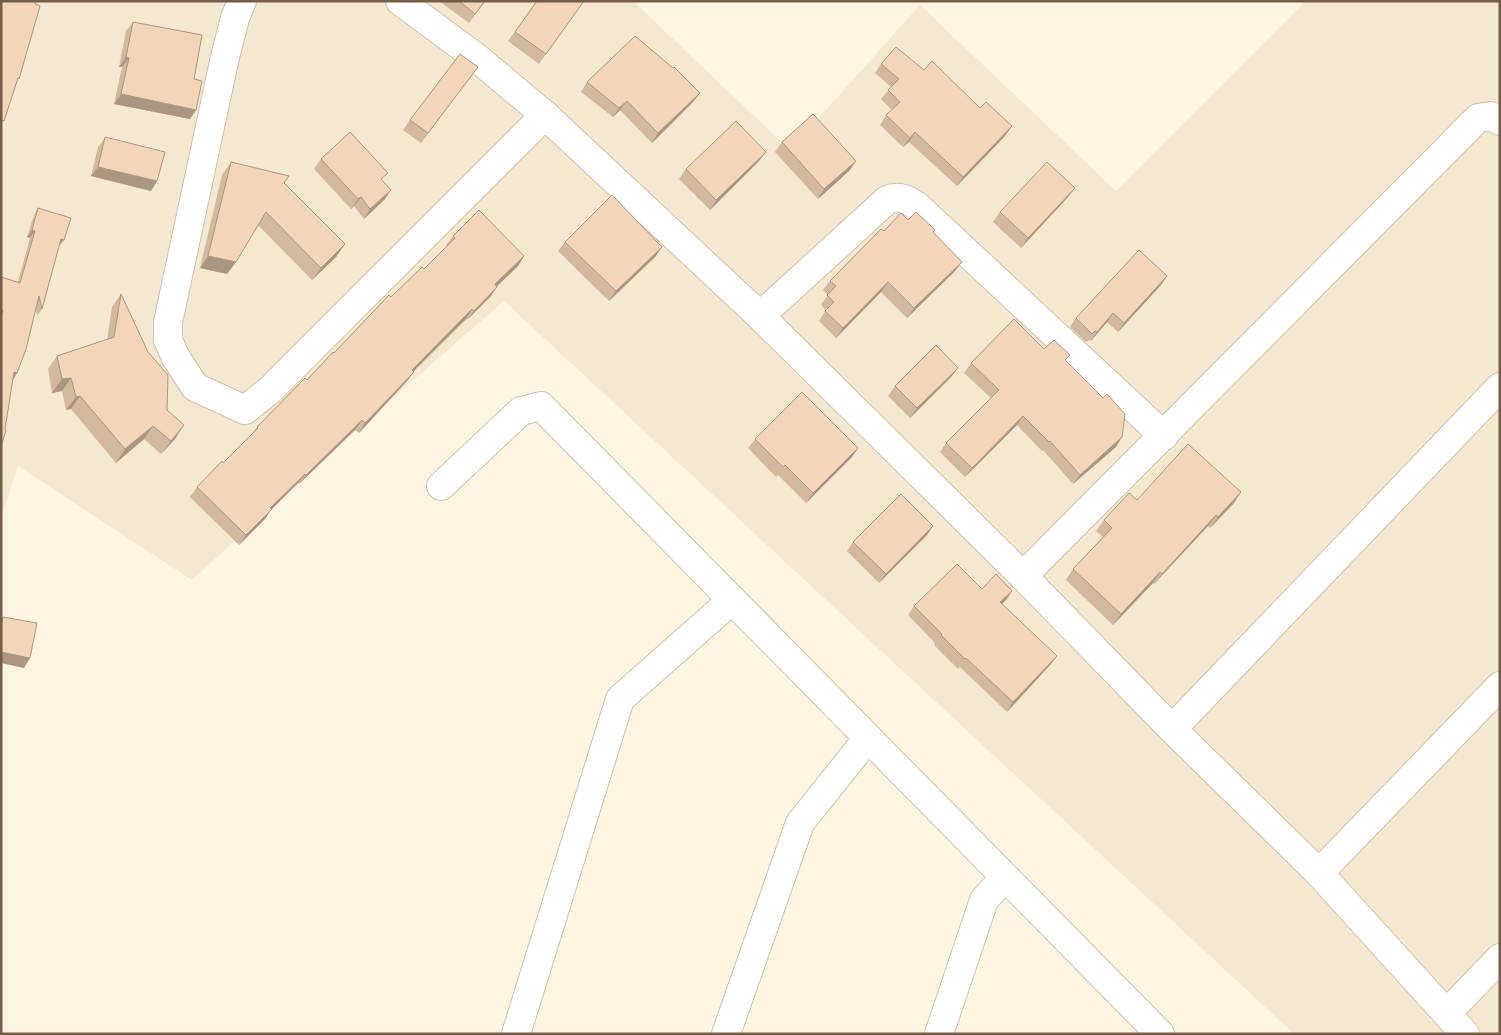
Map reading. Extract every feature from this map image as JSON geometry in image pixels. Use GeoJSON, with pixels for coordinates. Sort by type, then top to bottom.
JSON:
{"type":"FeatureCollection","features":[{"type":"Feature","properties":{"kind":"street"},"geometry":{"type":"LineString","coordinates":[[242,1],[235,18],[225,57],[168,322],[168,340],[174,356],[195,387],[246,410],[270,390],[545,114]]}},
{"type":"Feature","properties":{"kind":"street"},"geometry":{"type":"LineString","coordinates":[[400,1],[477,58],[545,114],[760,316],[1024,576],[1172,728],[1319,873],[1465,1034]]}},
{"type":"Feature","properties":{"kind":"street"},"geometry":{"type":"LineString","coordinates":[[1024,576],[1478,118],[1491,116],[1500,120]]}},
{"type":"Feature","properties":{"kind":"street"},"geometry":{"type":"LineString","coordinates":[[760,316],[887,200],[893,197],[910,200],[1164,436]]}},
{"type":"Feature","properties":{"kind":"street"},"geometry":{"type":"LineString","coordinates":[[1172,728],[1500,387]]}},
{"type":"Feature","properties":{"kind":"street"},"geometry":{"type":"LineString","coordinates":[[441,486],[521,411],[541,406],[1160,1034]]}},
{"type":"Feature","properties":{"kind":"street"},"geometry":{"type":"LineString","coordinates":[[516,1034],[620,699],[732,600]]}},
{"type":"Feature","properties":{"kind":"street"},"geometry":{"type":"LineString","coordinates":[[1319,873],[1500,686]]}},
{"type":"Feature","properties":{"kind":"street"},"geometry":{"type":"LineString","coordinates":[[726,1034],[800,823],[868,738]]}},
{"type":"Feature","properties":{"kind":"street"},"geometry":{"type":"LineString","coordinates":[[939,1034],[984,900],[1005,877]]}},
{"type":"Feature","properties":{"kind":"street"},"geometry":{"type":"LineString","coordinates":[[1446,1013],[1500,958]]}},
{"type":"Feature","properties":{"kind":"shaded area"},"geometry":{"type":"Polygon","coordinates":[[[1,1],[633,1],[790,150],[920,5],[1116,191],[1306,1],[1500,1],[1500,1034],[1294,1034],[504,301],[348,437],[299,484],[192,580],[18,466],[1,518],[1,1]]]}},
{"type":"Feature","properties":{"kind":"building"},"geometry":{"type":"Polygon","coordinates":[[[1,1],[36,1],[35,4],[40,6],[19,79],[4,121],[1,120],[1,1]]]}},
{"type":"Feature","properties":{"kind":"building"},"geometry":{"type":"Polygon","coordinates":[[[459,1],[485,1],[475,14],[459,1]]]}},
{"type":"Feature","properties":{"kind":"building"},"geometry":{"type":"Polygon","coordinates":[[[537,1],[584,1],[546,54],[515,32],[537,1]]]}},
{"type":"Feature","properties":{"kind":"building"},"geometry":{"type":"Polygon","coordinates":[[[133,22],[202,35],[194,79],[202,81],[196,110],[121,94],[129,58],[126,57],[133,22]]]}},
{"type":"Feature","properties":{"kind":"building"},"geometry":{"type":"Polygon","coordinates":[[[635,36],[674,67],[700,93],[658,133],[627,101],[619,108],[587,82],[635,36]]]}},
{"type":"Feature","properties":{"kind":"building"},"geometry":{"type":"Polygon","coordinates":[[[896,47],[924,70],[932,61],[980,108],[986,102],[1012,126],[963,177],[915,132],[910,138],[886,115],[900,102],[888,90],[899,79],[881,64],[896,47]]]}},
{"type":"Feature","properties":{"kind":"building"},"geometry":{"type":"Polygon","coordinates":[[[460,54],[478,67],[428,133],[410,120],[460,54]]]}},
{"type":"Feature","properties":{"kind":"building"},"geometry":{"type":"Polygon","coordinates":[[[813,114],[856,161],[824,189],[782,142],[813,114]]]}},
{"type":"Feature","properties":{"kind":"building"},"geometry":{"type":"Polygon","coordinates":[[[736,121],[766,152],[716,200],[686,169],[736,121]]]}},
{"type":"Feature","properties":{"kind":"building"},"geometry":{"type":"Polygon","coordinates":[[[350,132],[388,173],[381,179],[391,190],[370,209],[361,197],[358,199],[321,159],[350,132]]]}},
{"type":"Feature","properties":{"kind":"building"},"geometry":{"type":"Polygon","coordinates":[[[105,137],[165,152],[157,181],[98,167],[105,137]]]}},
{"type":"Feature","properties":{"kind":"building"},"geometry":{"type":"Polygon","coordinates":[[[231,162],[289,176],[284,183],[345,244],[321,268],[266,212],[236,262],[208,256],[231,162]]]}},
{"type":"Feature","properties":{"kind":"building"},"geometry":{"type":"Polygon","coordinates":[[[1047,162],[1075,188],[1028,238],[1000,212],[1047,162]]]}},
{"type":"Feature","properties":{"kind":"building"},"geometry":{"type":"Polygon","coordinates":[[[612,195],[662,247],[616,291],[565,242],[612,195]]]}},
{"type":"Feature","properties":{"kind":"building"},"geometry":{"type":"Polygon","coordinates":[[[38,208],[71,218],[64,240],[61,239],[42,309],[39,296],[26,349],[17,373],[14,372],[6,430],[1,447],[1,316],[3,310],[1,310],[1,277],[20,283],[35,231],[32,230],[38,208]]]}},
{"type":"Feature","properties":{"kind":"building"},"geometry":{"type":"Polygon","coordinates":[[[479,210],[524,256],[495,284],[497,287],[474,311],[472,309],[412,370],[414,372],[365,423],[362,420],[270,508],[272,509],[246,535],[197,487],[258,428],[305,378],[307,380],[334,353],[389,295],[391,297],[422,267],[424,269],[455,238],[453,236],[479,210]]]}},
{"type":"Feature","properties":{"kind":"building"},"geometry":{"type":"Polygon","coordinates":[[[916,212],[935,230],[933,232],[962,262],[914,308],[888,282],[843,328],[825,311],[834,302],[827,295],[836,286],[830,281],[881,229],[884,231],[901,213],[908,220],[916,212]]]}},
{"type":"Feature","properties":{"kind":"building"},"geometry":{"type":"Polygon","coordinates":[[[1139,250],[1167,276],[1124,323],[1113,313],[1097,332],[1095,331],[1092,334],[1076,318],[1139,250]]]}},
{"type":"Feature","properties":{"kind":"building"},"geometry":{"type":"Polygon","coordinates":[[[121,294],[148,352],[168,375],[167,410],[184,425],[171,441],[153,426],[125,449],[80,396],[76,397],[71,378],[62,379],[57,356],[114,337],[121,294]]]}},
{"type":"Feature","properties":{"kind":"building"},"geometry":{"type":"Polygon","coordinates":[[[1014,319],[1044,349],[1054,340],[1070,355],[1065,360],[1103,398],[1107,394],[1125,414],[1122,437],[1080,475],[1050,441],[1023,416],[972,468],[946,443],[999,390],[971,363],[1014,319]]]}},
{"type":"Feature","properties":{"kind":"building"},"geometry":{"type":"Polygon","coordinates":[[[936,345],[958,368],[917,408],[895,386],[936,345]]]}},
{"type":"Feature","properties":{"kind":"building"},"geometry":{"type":"Polygon","coordinates":[[[802,392],[858,448],[813,493],[755,439],[802,392]]]}},
{"type":"Feature","properties":{"kind":"building"},"geometry":{"type":"Polygon","coordinates":[[[1188,444],[1241,492],[1218,517],[1216,515],[1162,574],[1160,572],[1121,614],[1073,569],[1112,528],[1104,520],[1129,493],[1137,500],[1188,444]]]}},
{"type":"Feature","properties":{"kind":"building"},"geometry":{"type":"Polygon","coordinates":[[[901,494],[933,526],[886,574],[853,542],[901,494]]]}},
{"type":"Feature","properties":{"kind":"building"},"geometry":{"type":"Polygon","coordinates":[[[957,564],[982,589],[996,574],[1012,591],[1000,602],[1057,656],[1013,702],[965,659],[914,606],[957,564]]]}},
{"type":"Feature","properties":{"kind":"building"},"geometry":{"type":"Polygon","coordinates":[[[3,617],[37,623],[30,658],[1,652],[3,617]]]}}]}
